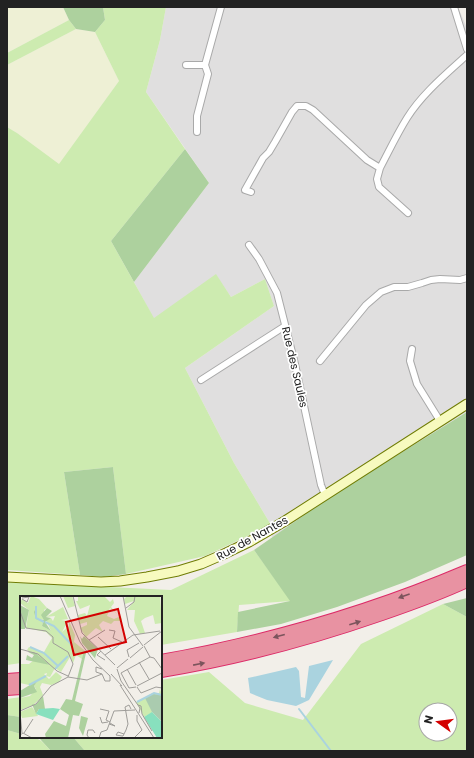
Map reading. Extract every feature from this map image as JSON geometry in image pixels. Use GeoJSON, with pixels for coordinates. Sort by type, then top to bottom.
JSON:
{"type":"FeatureCollection","features":[{"type":"Feature","properties":{"kind":"highway"},"geometry":{"type":"LineString","coordinates":[[162,661],[244,644],[306,628],[427,588],[467,571]]}},
{"type":"Feature","properties":{"kind":"highway"},"geometry":{"type":"LineString","coordinates":[[162,671],[245,654],[318,635],[399,608],[467,581]]}},
{"type":"Feature","properties":{"kind":"highway"},"geometry":{"type":"LineString","coordinates":[[7,680],[20,678]]}},
{"type":"Feature","properties":{"kind":"highway"},"geometry":{"type":"LineString","coordinates":[[7,690],[20,688]]}},
{"type":"Feature","properties":{"kind":"main road","name":"Rue de Nantes"},"geometry":{"type":"LineString","coordinates":[[7,577],[101,582],[120,581],[178,571],[201,564],[249,542],[285,521],[467,404]]}},
{"type":"Feature","properties":{"kind":"street"},"geometry":{"type":"LineString","coordinates":[[197,132],[197,116],[208,74],[205,65],[221,7]]}},
{"type":"Feature","properties":{"kind":"street"},"geometry":{"type":"LineString","coordinates":[[454,7],[467,49]]}},
{"type":"Feature","properties":{"kind":"street"},"geometry":{"type":"LineString","coordinates":[[408,213],[379,187],[377,179],[380,168],[407,118],[418,103],[439,80],[467,56]]}},
{"type":"Feature","properties":{"kind":"street"},"geometry":{"type":"LineString","coordinates":[[186,65],[205,65]]}},
{"type":"Feature","properties":{"kind":"street"},"geometry":{"type":"LineString","coordinates":[[251,192],[245,190],[263,158],[269,152],[297,106],[306,106],[313,110],[367,160],[380,168]]}},
{"type":"Feature","properties":{"kind":"street","name":"Rue des Saules"},"geometry":{"type":"LineString","coordinates":[[249,245],[259,259],[277,293],[295,364],[321,485],[325,495]]}},
{"type":"Feature","properties":{"kind":"street"},"geometry":{"type":"LineString","coordinates":[[320,361],[366,305],[381,292],[394,287],[408,286],[431,280],[460,280],[467,278]]}},
{"type":"Feature","properties":{"kind":"street"},"geometry":{"type":"LineString","coordinates":[[201,380],[286,326]]}},
{"type":"Feature","properties":{"kind":"street"},"geometry":{"type":"LineString","coordinates":[[412,349],[410,361],[417,384],[440,421]]}},
{"type":"Feature","properties":{"kind":"shaded area"},"geometry":{"type":"Polygon","coordinates":[[[166,7],[458,7],[467,28],[467,412],[336,493],[272,538],[271,525],[234,463],[185,368],[274,306],[265,279],[231,297],[216,275],[154,319],[134,282],[209,183],[146,92],[160,40],[166,7]]]}},
{"type":"Feature","properties":{"kind":"green space"},"geometry":{"type":"Polygon","coordinates":[[[7,7],[63,7],[69,20],[7,53],[7,7]]]}},
{"type":"Feature","properties":{"kind":"green space"},"geometry":{"type":"Polygon","coordinates":[[[63,7],[103,7],[105,20],[95,32],[76,29],[69,20],[63,7]]]}},
{"type":"Feature","properties":{"kind":"green space"},"geometry":{"type":"Polygon","coordinates":[[[103,7],[166,7],[160,40],[146,92],[185,149],[111,241],[154,318],[216,274],[231,297],[265,279],[274,306],[185,368],[234,463],[271,525],[205,556],[126,574],[113,467],[64,472],[80,575],[7,570],[7,127],[59,164],[119,81],[95,32],[105,20],[103,7]]]}},
{"type":"Feature","properties":{"kind":"green space"},"geometry":{"type":"Polygon","coordinates":[[[69,20],[76,29],[7,65],[7,53],[69,20]]]}},
{"type":"Feature","properties":{"kind":"green space"},"geometry":{"type":"Polygon","coordinates":[[[76,29],[95,32],[119,81],[59,165],[7,127],[7,65],[76,29]]]}},
{"type":"Feature","properties":{"kind":"green space"},"geometry":{"type":"Polygon","coordinates":[[[185,149],[209,183],[134,282],[111,241],[185,149]]]}},
{"type":"Feature","properties":{"kind":"green space"},"geometry":{"type":"Polygon","coordinates":[[[467,412],[467,555],[405,582],[337,607],[281,624],[237,632],[238,612],[290,601],[254,550],[336,493],[467,412]]]}},
{"type":"Feature","properties":{"kind":"green space"},"geometry":{"type":"Polygon","coordinates":[[[113,467],[126,574],[104,577],[80,575],[64,472],[113,467]]]}},
{"type":"Feature","properties":{"kind":"green space"},"geometry":{"type":"Polygon","coordinates":[[[254,550],[291,601],[239,605],[237,632],[162,645],[162,596],[20,596],[20,663],[7,665],[7,582],[171,590],[254,550]]]}},
{"type":"Feature","properties":{"kind":"green space"},"geometry":{"type":"Polygon","coordinates":[[[467,598],[467,617],[443,604],[467,598]]]}},
{"type":"Feature","properties":{"kind":"green space"},"geometry":{"type":"Polygon","coordinates":[[[443,604],[467,617],[467,751],[85,751],[74,738],[162,738],[162,680],[209,672],[245,703],[303,720],[361,644],[443,604]]]}},
{"type":"Feature","properties":{"kind":"green space"},"geometry":{"type":"Polygon","coordinates":[[[20,697],[20,717],[7,715],[7,699],[20,697]]]}},
{"type":"Feature","properties":{"kind":"green space"},"geometry":{"type":"Polygon","coordinates":[[[7,715],[20,717],[20,734],[7,730],[7,715]]]}},
{"type":"Feature","properties":{"kind":"green space"},"geometry":{"type":"Polygon","coordinates":[[[7,730],[20,734],[20,738],[38,739],[51,751],[7,751],[7,730]]]}},
{"type":"Feature","properties":{"kind":"green space"},"geometry":{"type":"Polygon","coordinates":[[[36,738],[74,738],[85,751],[51,751],[40,739],[36,738]]]}},
{"type":"Feature","properties":{"kind":"water"},"geometry":{"type":"Polygon","coordinates":[[[333,660],[309,700],[296,706],[267,700],[250,693],[248,678],[296,667],[299,671],[301,697],[305,698],[309,666],[333,660]]]}},
{"type":"Feature","properties":{"kind":"waterway"},"geometry":{"type":"LineString","coordinates":[[299,709],[331,751]]}}]}
